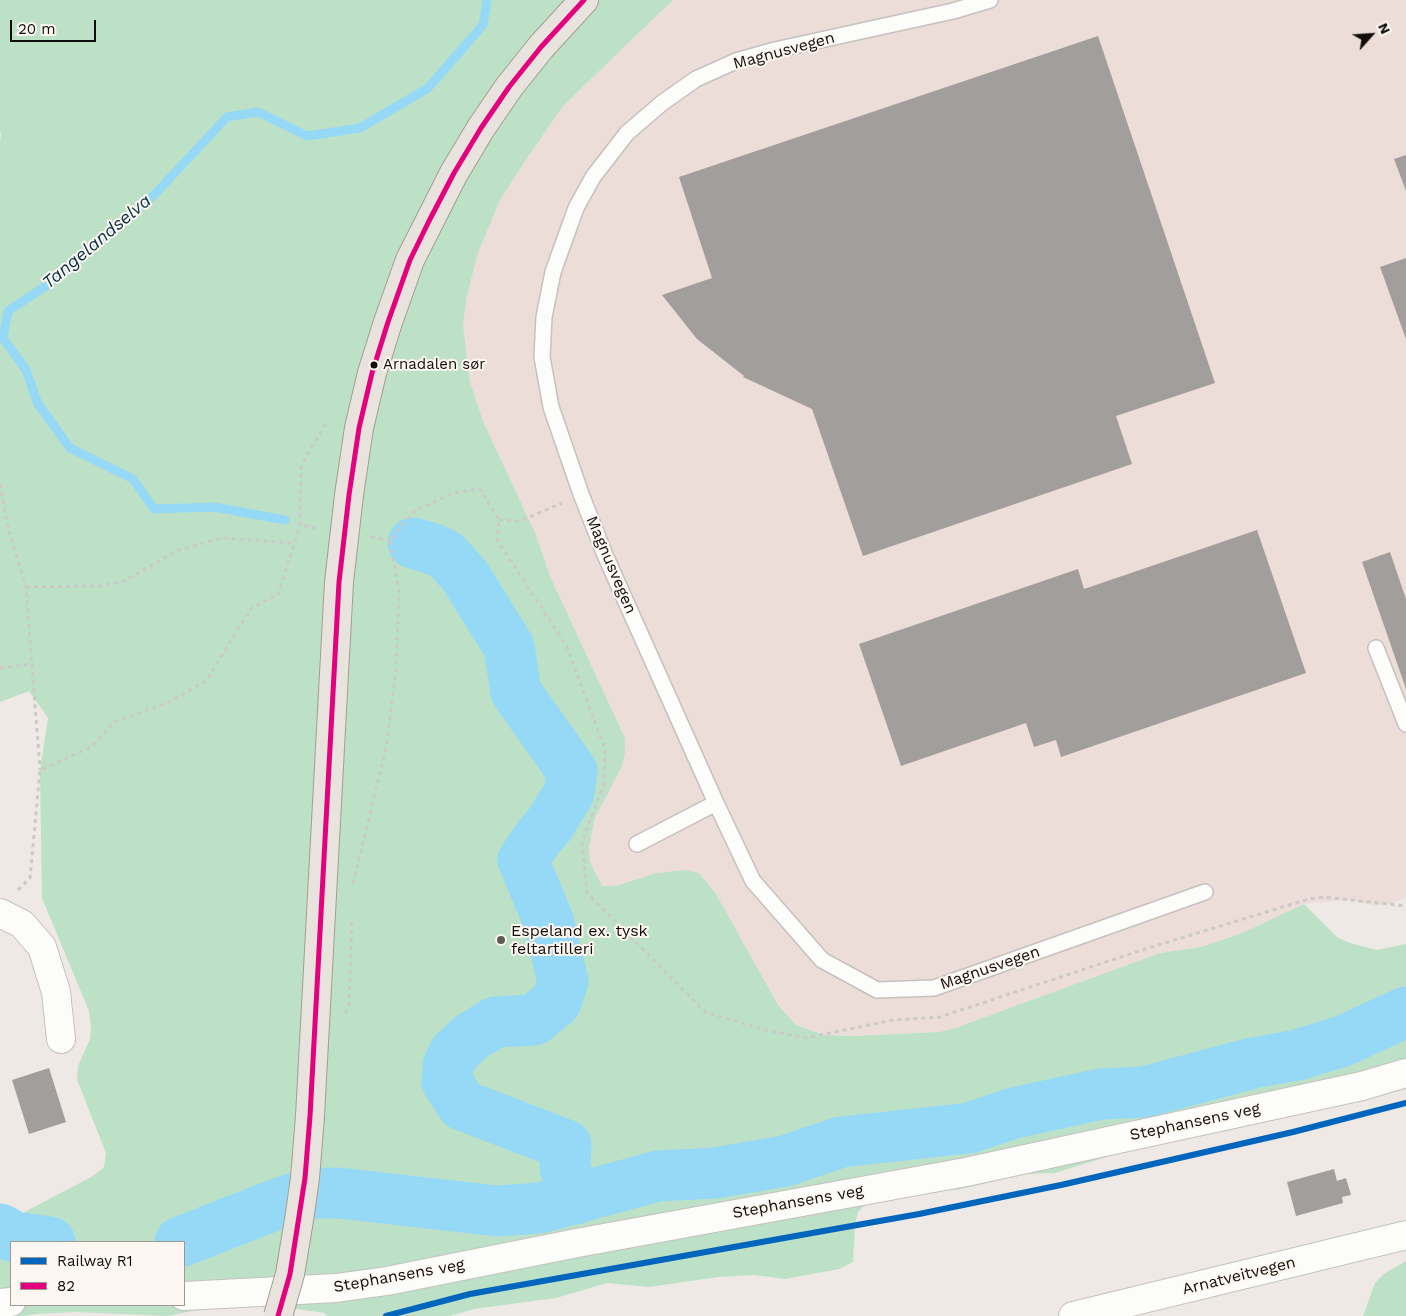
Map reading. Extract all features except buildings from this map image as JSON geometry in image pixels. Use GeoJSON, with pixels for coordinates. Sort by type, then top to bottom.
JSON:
{"type":"FeatureCollection","features":[{"type":"Feature","properties":{"kind":"main road"},"geometry":{"type":"LineString","coordinates":[[278,1316],[290,1274],[305,1178],[339,582],[359,428],[372,373],[410,260],[454,173],[509,87],[541,47],[584,0]]}},
{"type":"Feature","properties":{"kind":"street"},"geometry":{"type":"LineString","coordinates":[[6,905],[42,947],[56,992],[61,1039]]}},
{"type":"Feature","properties":{"kind":"street","name":"Stephansens veg"},"geometry":{"type":"LineString","coordinates":[[185,1296],[336,1288],[387,1280],[577,1243],[966,1172],[1362,1086],[1406,1073]]}},
{"type":"Feature","properties":{"kind":"street","name":"Arnatveitvegen"},"geometry":{"type":"LineString","coordinates":[[1073,1316],[1406,1235]]}},
{"type":"Feature","properties":{"kind":"lane","name":"Magnusvegen"},"geometry":{"type":"LineString","coordinates":[[990,0],[953,11],[775,50],[736,61],[696,79],[662,103],[627,133],[593,177],[576,208],[553,272],[544,317],[542,357],[551,407],[580,494],[609,564],[753,881],[822,960],[877,990],[934,988],[1205,892]]}},
{"type":"Feature","properties":{"kind":"lane"},"geometry":{"type":"LineString","coordinates":[[1376,648],[1406,724]]}},
{"type":"Feature","properties":{"kind":"lane"},"geometry":{"type":"LineString","coordinates":[[637,844],[716,803]]}},
{"type":"Feature","properties":{"kind":"path"},"geometry":{"type":"LineString","coordinates":[[40,770],[91,746],[114,722],[169,702],[206,681],[251,608],[278,595],[300,525],[301,466],[327,421]]}},
{"type":"Feature","properties":{"kind":"path"},"geometry":{"type":"LineString","coordinates":[[0,484],[8,532],[26,587],[40,770],[30,878],[6,905]]}},
{"type":"Feature","properties":{"kind":"path"},"geometry":{"type":"LineString","coordinates":[[352,888],[386,748],[396,671],[399,591],[390,540],[413,512],[453,493],[480,489],[499,520],[496,540],[567,647],[606,750],[604,784],[582,842],[587,893],[705,1012],[765,1030],[806,1038],[893,1020],[940,1017],[1145,949],[1309,899],[1324,896],[1406,906]]}},
{"type":"Feature","properties":{"kind":"path"},"geometry":{"type":"LineString","coordinates":[[499,520],[520,521],[580,494]]}},
{"type":"Feature","properties":{"kind":"path"},"geometry":{"type":"LineString","coordinates":[[300,525],[319,528]]}},
{"type":"Feature","properties":{"kind":"path"},"geometry":{"type":"LineString","coordinates":[[364,535],[390,540]]}},
{"type":"Feature","properties":{"kind":"path"},"geometry":{"type":"LineString","coordinates":[[26,587],[101,586],[124,581],[178,550],[222,538],[294,543]]}},
{"type":"Feature","properties":{"kind":"path"},"geometry":{"type":"LineString","coordinates":[[0,668],[31,664]]}},
{"type":"Feature","properties":{"kind":"path"},"geometry":{"type":"LineString","coordinates":[[314,1027],[342,1019],[349,1006],[352,917]]}},
{"type":"Feature","properties":{"kind":"shaded area"},"geometry":{"type":"Polygon","coordinates":[[[673,0],[1406,0],[1406,897],[1391,904],[1377,906],[1347,900],[1304,904],[1242,933],[1201,947],[1160,953],[955,1028],[939,1032],[853,1036],[824,1035],[796,1025],[778,1005],[716,894],[684,870],[656,873],[616,886],[602,886],[590,862],[589,848],[595,818],[622,766],[625,738],[550,576],[536,535],[483,421],[470,382],[463,325],[467,296],[478,253],[500,200],[525,161],[564,105],[673,0]]]}},
{"type":"Feature","properties":{"kind":"green space"},"geometry":{"type":"Polygon","coordinates":[[[0,0],[673,0],[564,105],[525,161],[500,200],[478,253],[467,296],[463,325],[470,382],[483,421],[536,535],[550,576],[625,738],[622,766],[595,818],[589,848],[590,862],[602,886],[616,886],[656,873],[684,870],[699,873],[716,894],[778,1005],[796,1025],[824,1035],[853,1036],[939,1032],[955,1028],[1160,953],[1201,947],[1242,933],[1304,904],[1337,937],[1350,943],[1377,950],[1406,944],[1406,1086],[1216,1123],[1055,1173],[1026,1174],[957,1190],[915,1182],[868,1202],[858,1212],[855,1225],[853,1262],[839,1269],[785,1279],[755,1275],[718,1277],[649,1287],[607,1283],[556,1298],[474,1309],[450,1316],[327,1316],[325,1313],[257,1303],[230,1303],[168,1316],[76,1312],[0,1316],[0,1225],[93,1176],[104,1167],[106,1153],[77,1080],[78,1066],[90,1039],[89,1011],[42,898],[40,770],[48,718],[29,691],[0,702],[0,0]]]}},
{"type":"Feature","properties":{"kind":"green space"},"geometry":{"type":"Polygon","coordinates":[[[1406,1261],[1406,1316],[1363,1316],[1375,1283],[1385,1273],[1406,1261]]]}},
{"type":"Feature","properties":{"kind":"waterway","name":"Tangelandselva"},"geometry":{"type":"LineString","coordinates":[[285,520],[214,507],[154,509],[133,479],[70,448],[38,404],[26,370],[3,338],[8,311],[49,284],[154,195],[227,117],[258,112],[307,136],[360,128],[428,88],[483,25],[487,0]]}},
{"type":"Feature","properties":{"kind":"waterway","name":"Tangelandselva"},"geometry":{"type":"LineString","coordinates":[[413,543],[446,555],[465,576],[509,647],[516,692],[572,771],[569,793],[550,824],[523,860],[548,920],[563,981],[556,1002],[534,1020],[495,1022],[471,1037],[454,1053],[448,1065],[447,1082],[462,1105],[566,1145],[565,1168],[576,1199]]}},
{"type":"Feature","properties":{"kind":"waterway"},"geometry":{"type":"LineString","coordinates":[[183,1241],[310,1193],[339,1193],[497,1211],[540,1208],[658,1176],[715,1173],[785,1161],[841,1142],[969,1128],[1014,1113],[1101,1094],[1144,1092],[1253,1063],[1297,1055],[1343,1041],[1406,1012]]}},
{"type":"Feature","properties":{"kind":"waterway"},"geometry":{"type":"LineString","coordinates":[[0,1229],[14,1237],[43,1241]]}},
{"type":"Feature","properties":{"kind":"rail line","name":"R1"},"geometry":{"type":"LineString","coordinates":[[386,1316],[470,1294],[919,1214],[1061,1185],[1293,1132],[1406,1103]]}},
{"type":"Feature","properties":{"kind":"transit line","name":"82"},"geometry":{"type":"LineString","coordinates":[[278,1316],[290,1274],[305,1178],[339,582],[359,428],[372,373],[410,260],[454,173],[509,87],[541,47],[584,0]]}},
{"type":"Feature","properties":{"kind":"place","name":"Arnadalen sør"},"geometry":{"type":"Point","coordinates":[374,365]}},
{"type":"Feature","properties":{"kind":"place","name":"Espeland ex. tysk feltartilleri"},"geometry":{"type":"Point","coordinates":[501,940]}}]}
